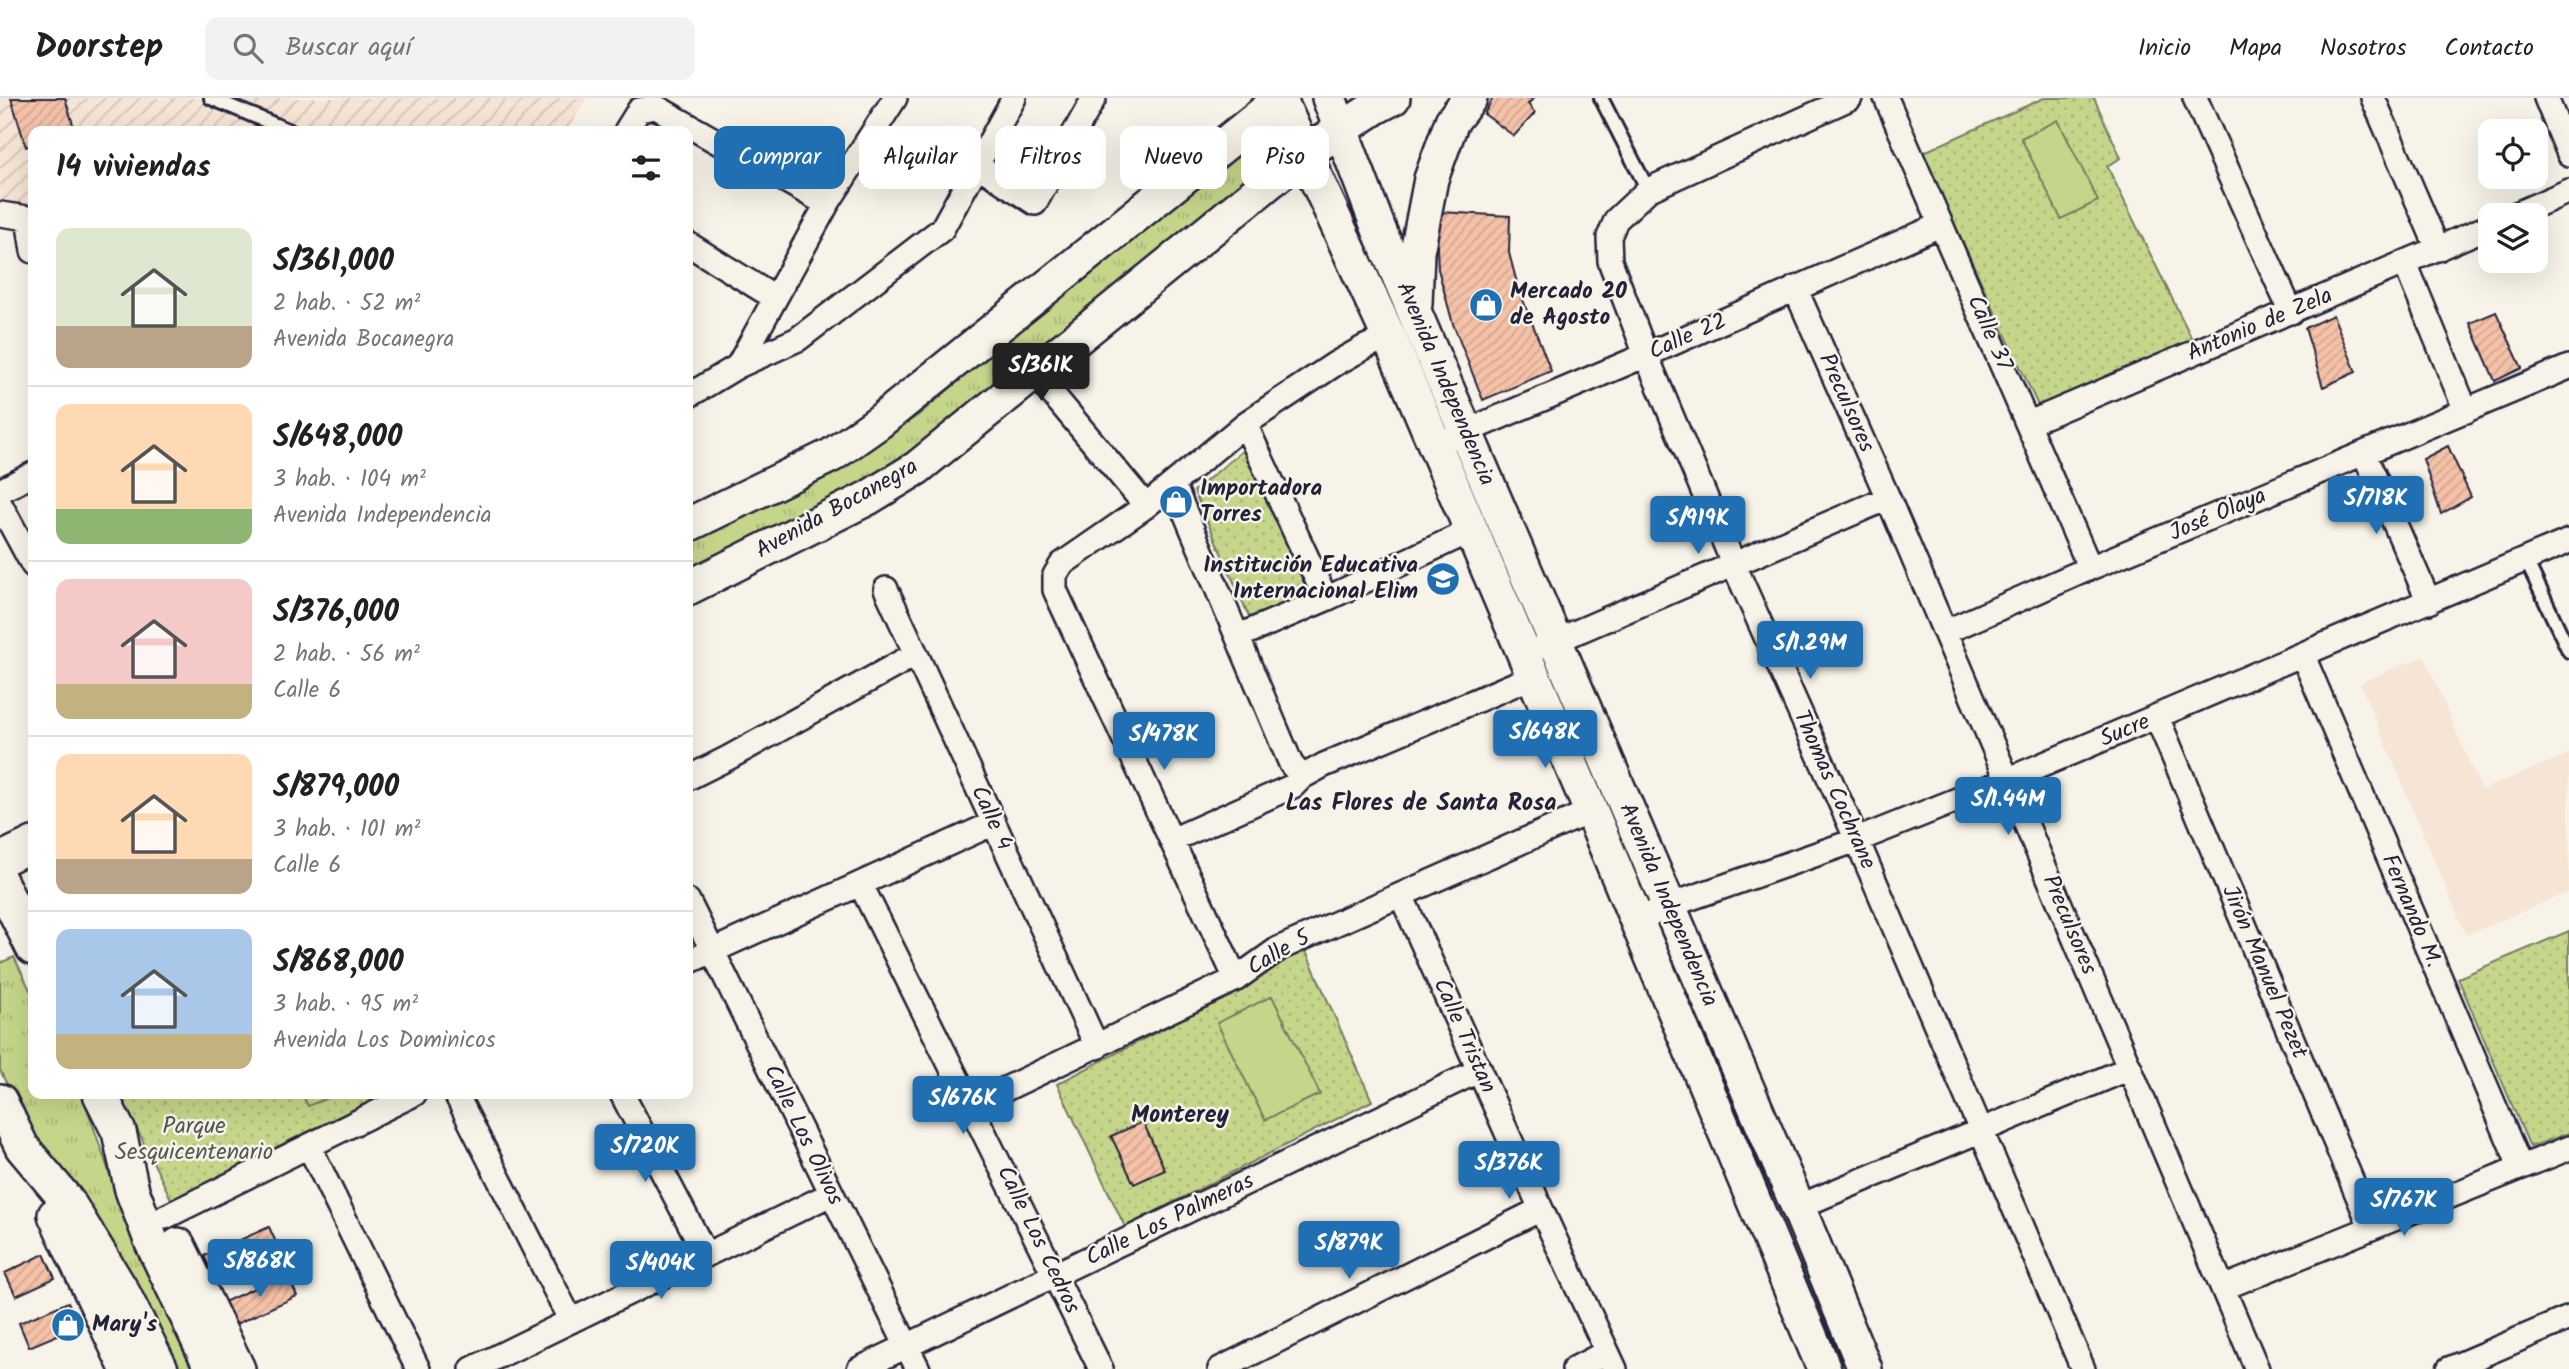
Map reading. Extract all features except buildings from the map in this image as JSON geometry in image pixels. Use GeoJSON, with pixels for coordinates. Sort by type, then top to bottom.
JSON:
{"type":"FeatureCollection","features":[{"type":"Feature","properties":{"kind":"street"},"geometry":{"type":"LineString","coordinates":[[738,366],[828,204],[895,98]]}},
{"type":"Feature","properties":{"kind":"street"},"geometry":{"type":"LineString","coordinates":[[981,158],[1014,98]]}},
{"type":"Feature","properties":{"kind":"street"},"geometry":{"type":"LineString","coordinates":[[981,168],[1035,203],[1094,98]]}},
{"type":"Feature","properties":{"kind":"street","name":"Avenida Independencia"},"geometry":{"type":"LineString","coordinates":[[1329,98],[1416,317],[1865,1369]]}},
{"type":"Feature","properties":{"kind":"street","name":"Avenida Bocanegra"},"geometry":{"type":"LineString","coordinates":[[1329,138],[1393,98]]}},
{"type":"Feature","properties":{"kind":"street"},"geometry":{"type":"LineString","coordinates":[[1416,317],[1414,288],[1417,253],[1432,179],[1452,121],[1470,98]]}},
{"type":"Feature","properties":{"kind":"street","name":"Thomas Cochrane"},"geometry":{"type":"LineString","coordinates":[[1850,98],[1648,190],[1616,220],[1609,237],[1610,261],[1646,355],[1734,565],[1857,840],[2083,1369]]}},
{"type":"Feature","properties":{"kind":"street","name":"Calle 37"},"geometry":{"type":"LineString","coordinates":[[1886,98],[2090,568]]}},
{"type":"Feature","properties":{"kind":"street"},"geometry":{"type":"LineString","coordinates":[[2196,98],[2291,312]]}},
{"type":"Feature","properties":{"kind":"street"},"geometry":{"type":"LineString","coordinates":[[2373,98],[2438,248]]}},
{"type":"Feature","properties":{"kind":"street"},"geometry":{"type":"LineString","coordinates":[[2546,98],[2569,154]]}},
{"type":"Feature","properties":{"kind":"street"},"geometry":{"type":"LineString","coordinates":[[693,518],[832,455],[879,422],[1280,99]]}},
{"type":"Feature","properties":{"kind":"street","name":"Avenida Independencia"},"geometry":{"type":"LineString","coordinates":[[1280,99],[1292,126]]}},
{"type":"Feature","properties":{"kind":"street"},"geometry":{"type":"LineString","coordinates":[[629,126],[639,110],[656,107],[690,126]]}},
{"type":"Feature","properties":{"kind":"street"},"geometry":{"type":"LineString","coordinates":[[693,128],[828,204]]}},
{"type":"Feature","properties":{"kind":"street"},"geometry":{"type":"LineString","coordinates":[[693,393],[738,366],[798,339],[942,229],[964,189]]}},
{"type":"Feature","properties":{"kind":"street","name":"Avenida Bocanegra"},"geometry":{"type":"LineString","coordinates":[[693,586],[868,498],[917,468],[1261,189]]}},
{"type":"Feature","properties":{"kind":"street","name":"Avenida Independencia"},"geometry":{"type":"LineString","coordinates":[[1320,189],[1389,337],[1530,666],[1824,1369]]}},
{"type":"Feature","properties":{"kind":"street"},"geometry":{"type":"LineString","coordinates":[[2542,203],[2569,191]]}},
{"type":"Feature","properties":{"kind":"street"},"geometry":{"type":"LineString","coordinates":[[0,214],[28,218]]}},
{"type":"Feature","properties":{"kind":"street","name":"Calle 22"},"geometry":{"type":"LineString","coordinates":[[1434,446],[1940,225]]}},
{"type":"Feature","properties":{"kind":"street","name":"Antonio de Zela"},"geometry":{"type":"LineString","coordinates":[[2029,423],[2478,231]]}},
{"type":"Feature","properties":{"kind":"street"},"geometry":{"type":"LineString","coordinates":[[693,247],[775,298]]}},
{"type":"Feature","properties":{"kind":"street"},"geometry":{"type":"LineString","coordinates":[[2405,263],[2466,411]]}},
{"type":"Feature","properties":{"kind":"street","name":"Preculsores"},"geometry":{"type":"LineString","coordinates":[[1795,288],[1888,498],[2258,1369]]}},
{"type":"Feature","properties":{"kind":"street"},"geometry":{"type":"LineString","coordinates":[[1236,979],[1055,590],[1055,575],[1062,564],[1146,506],[1245,424],[1335,364],[1365,346],[1389,337]]}},
{"type":"Feature","properties":{"kind":"street","name":"José Olaya"},"geometry":{"type":"LineString","coordinates":[[1945,632],[2090,568],[2569,367]]}},
{"type":"Feature","properties":{"kind":"street"},"geometry":{"type":"LineString","coordinates":[[1035,373],[1146,506]]}},
{"type":"Feature","properties":{"kind":"street"},"geometry":{"type":"LineString","coordinates":[[1245,424],[1326,599]]}},
{"type":"Feature","properties":{"kind":"street"},"geometry":{"type":"LineString","coordinates":[[2364,453],[2428,602]]}},
{"type":"Feature","properties":{"kind":"street"},"geometry":{"type":"LineString","coordinates":[[28,479],[1,503],[28,555]]}},
{"type":"Feature","properties":{"kind":"street"},"geometry":{"type":"LineString","coordinates":[[1173,484],[1291,764],[1302,777]]}},
{"type":"Feature","properties":{"kind":"street"},"geometry":{"type":"LineString","coordinates":[[1172,840],[1293,786],[1302,777],[1324,765],[1530,666],[1555,642],[1888,498]]}},
{"type":"Feature","properties":{"kind":"street"},"geometry":{"type":"LineString","coordinates":[[1239,636],[1326,599],[1470,531]]}},
{"type":"Feature","properties":{"kind":"street","name":"Sucre"},"geometry":{"type":"LineString","coordinates":[[1636,920],[1668,906],[1857,840],[2007,780],[2569,541]]}},
{"type":"Feature","properties":{"kind":"street","name":"Calle 4"},"geometry":{"type":"LineString","coordinates":[[886,589],[1097,1047]]}},
{"type":"Feature","properties":{"kind":"street"},"geometry":{"type":"LineString","coordinates":[[693,776],[916,654]]}},
{"type":"Feature","properties":{"kind":"street","name":"Fernando M."},"geometry":{"type":"LineString","coordinates":[[2303,656],[2520,1166]]}},
{"type":"Feature","properties":{"kind":"street","name":"Jirón Manuel Pezet"},"geometry":{"type":"LineString","coordinates":[[2157,717],[2371,1227]]}},
{"type":"Feature","properties":{"kind":"street","name":"Calle 5"},"geometry":{"type":"LineString","coordinates":[[972,1105],[1236,979],[1278,948],[1591,811]]}},
{"type":"Feature","properties":{"kind":"street"},"geometry":{"type":"LineString","coordinates":[[693,960],[994,822]]}},
{"type":"Feature","properties":{"kind":"street"},"geometry":{"type":"LineString","coordinates":[[0,860],[28,846]]}},
{"type":"Feature","properties":{"kind":"street"},"geometry":{"type":"LineString","coordinates":[[0,881],[28,937]]}},
{"type":"Feature","properties":{"kind":"street","name":"Calle Los Cedros"},"geometry":{"type":"LineString","coordinates":[[861,885],[1101,1369]]}},
{"type":"Feature","properties":{"kind":"street","name":"Calle Tristan"},"geometry":{"type":"LineString","coordinates":[[1401,895],[1611,1361]]}},
{"type":"Feature","properties":{"kind":"street","name":"Calle Los Olivos"},"geometry":{"type":"LineString","coordinates":[[693,911],[918,1369]]}},
{"type":"Feature","properties":{"kind":"street"},"geometry":{"type":"LineString","coordinates":[[1798,1208],[2130,1068]]}},
{"type":"Feature","properties":{"kind":"street","name":"Calle Los Palmeras"},"geometry":{"type":"LineString","coordinates":[[859,1369],[1480,1070]]}},
{"type":"Feature","properties":{"kind":"street"},"geometry":{"type":"LineString","coordinates":[[102,1099],[165,1217],[239,1369]]}},
{"type":"Feature","properties":{"kind":"street"},"geometry":{"type":"LineString","coordinates":[[165,1217],[404,1099]]}},
{"type":"Feature","properties":{"kind":"street"},"geometry":{"type":"LineString","coordinates":[[459,1099],[571,1321]]}},
{"type":"Feature","properties":{"kind":"street"},"geometry":{"type":"LineString","coordinates":[[625,1099],[706,1255]]}},
{"type":"Feature","properties":{"kind":"street"},"geometry":{"type":"LineString","coordinates":[[0,1101],[127,1369]]}},
{"type":"Feature","properties":{"kind":"street"},"geometry":{"type":"LineString","coordinates":[[119,1132],[132,1190],[152,1243],[212,1369]]}},
{"type":"Feature","properties":{"kind":"street"},"geometry":{"type":"LineString","coordinates":[[309,1146],[418,1369]]}},
{"type":"Feature","properties":{"kind":"street"},"geometry":{"type":"LineString","coordinates":[[22,1147],[68,1202],[122,1291],[161,1369]]}},
{"type":"Feature","properties":{"kind":"street"},"geometry":{"type":"LineString","coordinates":[[2223,1288],[2569,1148]]}},
{"type":"Feature","properties":{"kind":"street"},"geometry":{"type":"LineString","coordinates":[[472,1369],[831,1194]]}},
{"type":"Feature","properties":{"kind":"street"},"geometry":{"type":"LineString","coordinates":[[1220,1369],[1541,1209]]}},
{"type":"Feature","properties":{"kind":"street"},"geometry":{"type":"LineString","coordinates":[[2457,1367],[2569,1318]]}},
{"type":"Feature","properties":{"kind":"street"},"geometry":{"type":"LineString","coordinates":[[1574,1369],[1611,1361]]}},
{"type":"Feature","properties":{"kind":"lane"},"geometry":{"type":"LineString","coordinates":[[211,98],[278,126]]}},
{"type":"Feature","properties":{"kind":"lane"},"geometry":{"type":"LineString","coordinates":[[1601,98],[1648,190]]}},
{"type":"Feature","properties":{"kind":"lane"},"geometry":{"type":"LineString","coordinates":[[2526,560],[2569,651]]}},
{"type":"Feature","properties":{"kind":"shaded area"},"geometry":{"type":"Polygon","coordinates":[[[0,98],[587,98],[570,126],[28,126],[28,206],[0,203],[0,98]]]}},
{"type":"Feature","properties":{"kind":"shaded area"},"geometry":{"type":"Polygon","coordinates":[[[2424,656],[2481,790],[2569,754],[2569,892],[2466,935],[2360,683],[2424,656]]]}},
{"type":"Feature","properties":{"kind":"green space"},"geometry":{"type":"Polygon","coordinates":[[[2044,98],[2094,98],[2121,158],[2107,166],[2193,341],[2039,408],[1922,153],[2044,98]]]}},
{"type":"Feature","properties":{"kind":"green space"},"geometry":{"type":"Polygon","coordinates":[[[2058,120],[2098,201],[2061,219],[2021,138],[2058,120]]]}},
{"type":"Feature","properties":{"kind":"green space"},"geometry":{"type":"Polygon","coordinates":[[[1241,150],[1241,184],[911,460],[693,568],[693,536],[855,458],[920,414],[1055,299],[1192,189],[1227,189],[1227,161],[1241,150]]]}},
{"type":"Feature","properties":{"kind":"green space"},"geometry":{"type":"Polygon","coordinates":[[[1248,446],[1313,589],[1251,621],[1194,491],[1248,446]]]}},
{"type":"Feature","properties":{"kind":"green space"},"geometry":{"type":"Polygon","coordinates":[[[1658,915],[1856,1369],[1835,1369],[1652,918],[1658,915]]]}},
{"type":"Feature","properties":{"kind":"green space"},"geometry":{"type":"Polygon","coordinates":[[[2569,931],[2569,1133],[2530,1147],[2458,978],[2569,931]]]}},
{"type":"Feature","properties":{"kind":"green space"},"geometry":{"type":"Polygon","coordinates":[[[1304,947],[1372,1101],[1125,1227],[1057,1084],[1259,979],[1304,947]]]}},
{"type":"Feature","properties":{"kind":"green space"},"geometry":{"type":"Polygon","coordinates":[[[14,957],[28,986],[28,1099],[84,1099],[129,1229],[198,1369],[173,1369],[16,1104],[0,1070],[0,963],[14,957]]]}},
{"type":"Feature","properties":{"kind":"green space"},"geometry":{"type":"Polygon","coordinates":[[[1272,996],[1320,1094],[1265,1120],[1217,1023],[1272,996]]]}},
{"type":"Feature","properties":{"kind":"green space","name":"Parque Sesquicentenario"},"geometry":{"type":"Polygon","coordinates":[[[122,1099],[384,1099],[172,1201],[122,1099]]]}},
{"type":"Feature","properties":{"kind":"green space"},"geometry":{"type":"Polygon","coordinates":[[[304,1099],[325,1099],[308,1106],[304,1099]]]}},
{"type":"Feature","properties":{"kind":"place","name":"Mercado 20 de Agosto"},"geometry":{"type":"Point","coordinates":[1486,305]}},
{"type":"Feature","properties":{"kind":"place","name":"Importadora Torres"},"geometry":{"type":"Point","coordinates":[1176,502]}},
{"type":"Feature","properties":{"kind":"place","name":"Institución Educativa Internacional Elim"},"geometry":{"type":"Point","coordinates":[1443,579]}},
{"type":"Feature","properties":{"kind":"place","name":"Mary's"},"geometry":{"type":"Point","coordinates":[68,1325]}},
{"type":"Feature","properties":{"kind":"district","name":"Las Flores de Santa Rosa"},"geometry":{"type":"Point","coordinates":[1421,803]}},
{"type":"Feature","properties":{"kind":"district","name":"Monterey"},"geometry":{"type":"Point","coordinates":[1180,1115]}}]}
